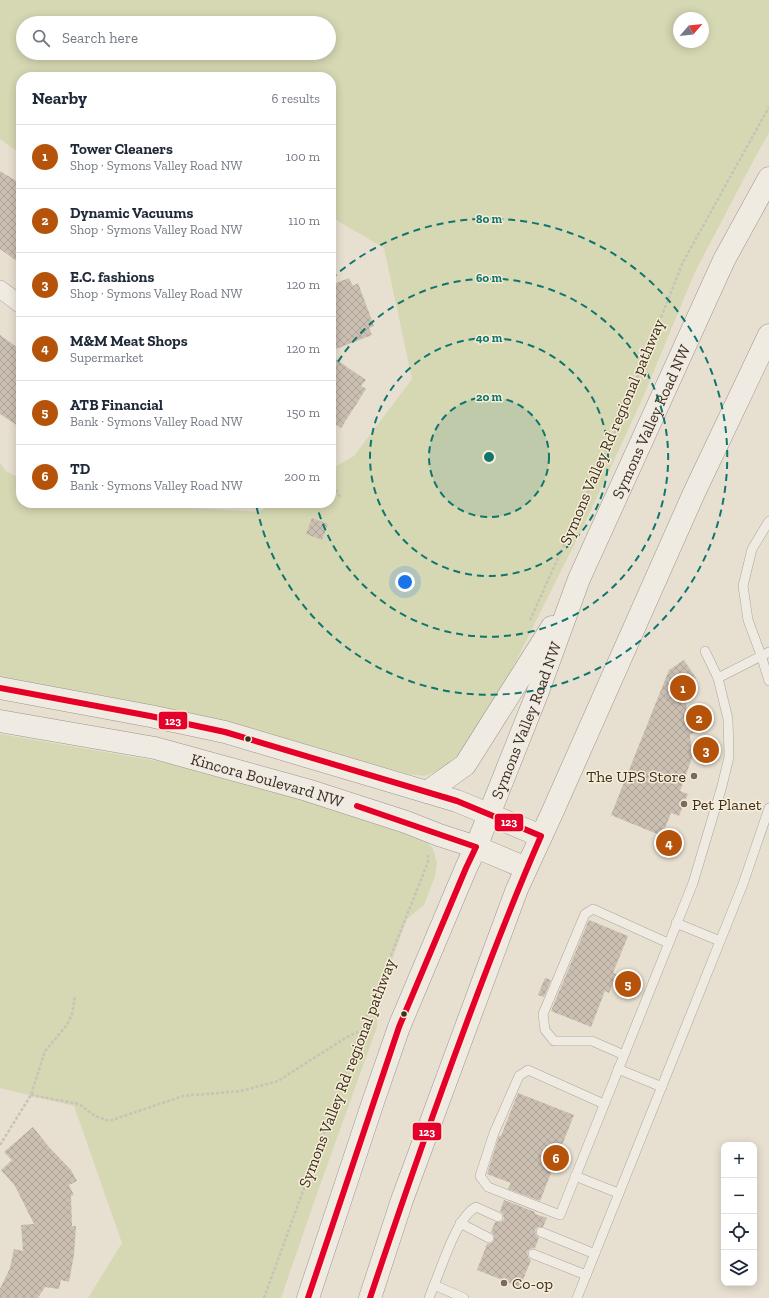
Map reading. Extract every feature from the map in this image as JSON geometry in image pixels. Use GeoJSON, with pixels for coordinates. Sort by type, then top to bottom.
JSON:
{"type":"FeatureCollection","features":[{"type":"Feature","properties":{"kind":"main road","name":"Symons Valley Road NW"},"geometry":{"type":"LineString","coordinates":[[308,1298],[399,1027],[476,847],[537,694],[579,579],[724,260],[769,178]]}},
{"type":"Feature","properties":{"kind":"main road"},"geometry":{"type":"LineString","coordinates":[[370,1298],[402,1200],[511,904],[694,493],[769,335]]}},
{"type":"Feature","properties":{"kind":"main road"},"geometry":{"type":"LineString","coordinates":[[427,792],[465,765],[552,628],[579,579]]}},
{"type":"Feature","properties":{"kind":"main road","name":"Kincora Boulevard NW"},"geometry":{"type":"LineString","coordinates":[[0,688],[150,716],[225,732],[457,801],[489,813],[541,836]]}},
{"type":"Feature","properties":{"kind":"main road","name":"Kincora Boulevard NW"},"geometry":{"type":"LineString","coordinates":[[0,721],[162,750],[308,790],[476,847],[526,868]]}},
{"type":"Feature","properties":{"kind":"street"},"geometry":{"type":"LineString","coordinates":[[0,289],[16,301]]}},
{"type":"Feature","properties":{"kind":"lane"},"geometry":{"type":"LineString","coordinates":[[769,521],[752,550],[743,586],[748,620],[765,654],[769,681]]}},
{"type":"Feature","properties":{"kind":"lane"},"geometry":{"type":"LineString","coordinates":[[604,1104],[528,1070],[519,1076],[494,1133],[480,1176],[488,1187],[560,1215],[693,883],[722,786],[729,757],[728,719],[718,678],[705,651]]}},
{"type":"Feature","properties":{"kind":"lane"},"geometry":{"type":"LineString","coordinates":[[718,678],[765,654]]}},
{"type":"Feature","properties":{"kind":"lane"},"geometry":{"type":"LineString","coordinates":[[577,1298],[720,941],[765,834],[769,808]]}},
{"type":"Feature","properties":{"kind":"lane"},"geometry":{"type":"LineString","coordinates":[[624,1055],[592,1040],[554,1041],[545,1030],[543,1014],[585,914],[593,909],[668,943]]}},
{"type":"Feature","properties":{"kind":"lane"},"geometry":{"type":"LineString","coordinates":[[676,923],[720,941]]}},
{"type":"Feature","properties":{"kind":"lane"},"geometry":{"type":"LineString","coordinates":[[618,1069],[662,1087]]}},
{"type":"Feature","properties":{"kind":"lane"},"geometry":{"type":"LineString","coordinates":[[575,1176],[618,1193]]}},
{"type":"Feature","properties":{"kind":"lane"},"geometry":{"type":"LineString","coordinates":[[429,1298],[460,1223],[470,1210],[476,1207],[498,1217]]}},
{"type":"Feature","properties":{"kind":"lane"},"geometry":{"type":"LineString","coordinates":[[460,1223],[489,1238]]}},
{"type":"Feature","properties":{"kind":"lane"},"geometry":{"type":"LineString","coordinates":[[541,1232],[595,1254]]}},
{"type":"Feature","properties":{"kind":"lane"},"geometry":{"type":"LineString","coordinates":[[533,1254],[586,1275]]}},
{"type":"Feature","properties":{"kind":"lane"},"geometry":{"type":"LineString","coordinates":[[434,1285],[464,1298]]}},
{"type":"Feature","properties":{"kind":"path","name":"Symons Valley Rd regional pathway"},"geometry":{"type":"LineString","coordinates":[[527,625],[619,423],[683,262],[769,107]]}},
{"type":"Feature","properties":{"kind":"path"},"geometry":{"type":"LineString","coordinates":[[336,490],[340,497]]}},
{"type":"Feature","properties":{"kind":"path","name":"Symons Valley Rd regional pathway"},"geometry":{"type":"LineString","coordinates":[[264,1298],[362,1030],[428,862],[428,849]]}},
{"type":"Feature","properties":{"kind":"path"},"geometry":{"type":"LineString","coordinates":[[0,1145],[31,1095],[45,1051],[66,1026],[72,1016],[75,996]]}},
{"type":"Feature","properties":{"kind":"path"},"geometry":{"type":"LineString","coordinates":[[31,1095],[79,1104],[95,1116],[110,1121],[183,1096],[241,1091],[278,1081],[347,1037],[362,1030]]}},
{"type":"Feature","properties":{"kind":"green space"},"geometry":{"type":"Polygon","coordinates":[[[0,0],[769,0],[769,133],[695,272],[641,402],[583,527],[504,685],[464,748],[442,769],[425,776],[408,774],[267,734],[121,699],[0,678],[0,463],[6,471],[16,476],[16,508],[192,508],[259,512],[266,508],[336,508],[336,466],[354,456],[412,379],[384,248],[336,220],[336,72],[16,72],[16,150],[0,139],[0,0]]]}},
{"type":"Feature","properties":{"kind":"green space"},"geometry":{"type":"Polygon","coordinates":[[[0,734],[215,771],[418,832],[433,849],[437,863],[435,876],[424,905],[407,919],[378,998],[377,1027],[281,1298],[88,1298],[122,1243],[74,1106],[0,1088],[0,734]]]}},
{"type":"Feature","properties":{"kind":"building"},"geometry":{"type":"Polygon","coordinates":[[[0,171],[16,181],[16,260],[0,249],[0,171]]]}},
{"type":"Feature","properties":{"kind":"building"},"geometry":{"type":"Polygon","coordinates":[[[349,278],[353,286],[358,283],[374,326],[369,328],[372,335],[336,349],[336,283],[349,278]]]}},
{"type":"Feature","properties":{"kind":"building"},"geometry":{"type":"Polygon","coordinates":[[[0,335],[16,346],[16,425],[0,414],[0,335]]]}},
{"type":"Feature","properties":{"kind":"building"},"geometry":{"type":"Polygon","coordinates":[[[336,359],[366,380],[361,386],[366,389],[341,428],[336,424],[336,359]]]}},
{"type":"Feature","properties":{"kind":"building"},"geometry":{"type":"Polygon","coordinates":[[[312,518],[328,524],[322,540],[306,534],[312,518]]]}},
{"type":"Feature","properties":{"kind":"building"},"geometry":{"type":"Polygon","coordinates":[[[684,660],[696,678],[684,686],[687,711],[696,709],[699,732],[690,734],[692,758],[680,791],[688,794],[679,816],[671,813],[662,836],[611,815],[669,670],[684,660]]]}},
{"type":"Feature","properties":{"kind":"building"},"geometry":{"type":"Polygon","coordinates":[[[589,920],[628,936],[613,973],[617,974],[609,993],[605,991],[591,1027],[551,1011],[589,920]]]}},
{"type":"Feature","properties":{"kind":"building"},"geometry":{"type":"Polygon","coordinates":[[[545,978],[551,980],[544,997],[538,995],[545,978]]]}},
{"type":"Feature","properties":{"kind":"building"},"geometry":{"type":"Polygon","coordinates":[[[518,1093],[574,1115],[540,1201],[508,1189],[511,1183],[487,1174],[499,1136],[501,1136],[518,1093]]]}},
{"type":"Feature","properties":{"kind":"building"},"geometry":{"type":"Polygon","coordinates":[[[33,1127],[49,1147],[71,1170],[77,1181],[69,1185],[74,1195],[71,1196],[72,1226],[76,1226],[74,1255],[69,1282],[61,1280],[59,1289],[45,1287],[38,1298],[0,1298],[0,1289],[10,1268],[14,1249],[23,1251],[21,1225],[34,1224],[15,1186],[1,1170],[12,1160],[4,1152],[33,1127]]]}},
{"type":"Feature","properties":{"kind":"building"},"geometry":{"type":"Polygon","coordinates":[[[504,1200],[547,1218],[543,1227],[538,1227],[535,1230],[536,1235],[539,1238],[535,1248],[530,1249],[527,1252],[528,1257],[531,1260],[520,1287],[477,1270],[487,1244],[492,1243],[494,1240],[494,1235],[491,1232],[495,1222],[501,1222],[504,1219],[503,1214],[500,1211],[504,1200]]]}},
{"type":"Feature","properties":{"kind":"transit line","name":"123"},"geometry":{"type":"LineString","coordinates":[[0,688],[150,716],[225,732],[457,801],[541,836],[501,933],[464,1030],[370,1298]]}},
{"type":"Feature","properties":{"kind":"transit line","name":"123"},"geometry":{"type":"LineString","coordinates":[[308,1298],[399,1027],[476,847],[357,806]]}},
{"type":"Feature","properties":{"kind":"place","name":"Tower Cleaners"},"geometry":{"type":"Point","coordinates":[683,688]}},
{"type":"Feature","properties":{"kind":"place","name":"Dynamic Vacuums"},"geometry":{"type":"Point","coordinates":[699,718]}},
{"type":"Feature","properties":{"kind":"place","name":"E.C. fashions"},"geometry":{"type":"Point","coordinates":[706,750]}},
{"type":"Feature","properties":{"kind":"place","name":"The UPS Store"},"geometry":{"type":"Point","coordinates":[694,776]}},
{"type":"Feature","properties":{"kind":"place","name":"Pet Planet"},"geometry":{"type":"Point","coordinates":[684,804]}},
{"type":"Feature","properties":{"kind":"place","name":"M&M Meat Shops"},"geometry":{"type":"Point","coordinates":[669,843]}},
{"type":"Feature","properties":{"kind":"place","name":"ATB Financial"},"geometry":{"type":"Point","coordinates":[628,984]}},
{"type":"Feature","properties":{"kind":"place","name":"TD"},"geometry":{"type":"Point","coordinates":[556,1158]}},
{"type":"Feature","properties":{"kind":"place","name":"Co-op"},"geometry":{"type":"Point","coordinates":[504,1283]}}]}
